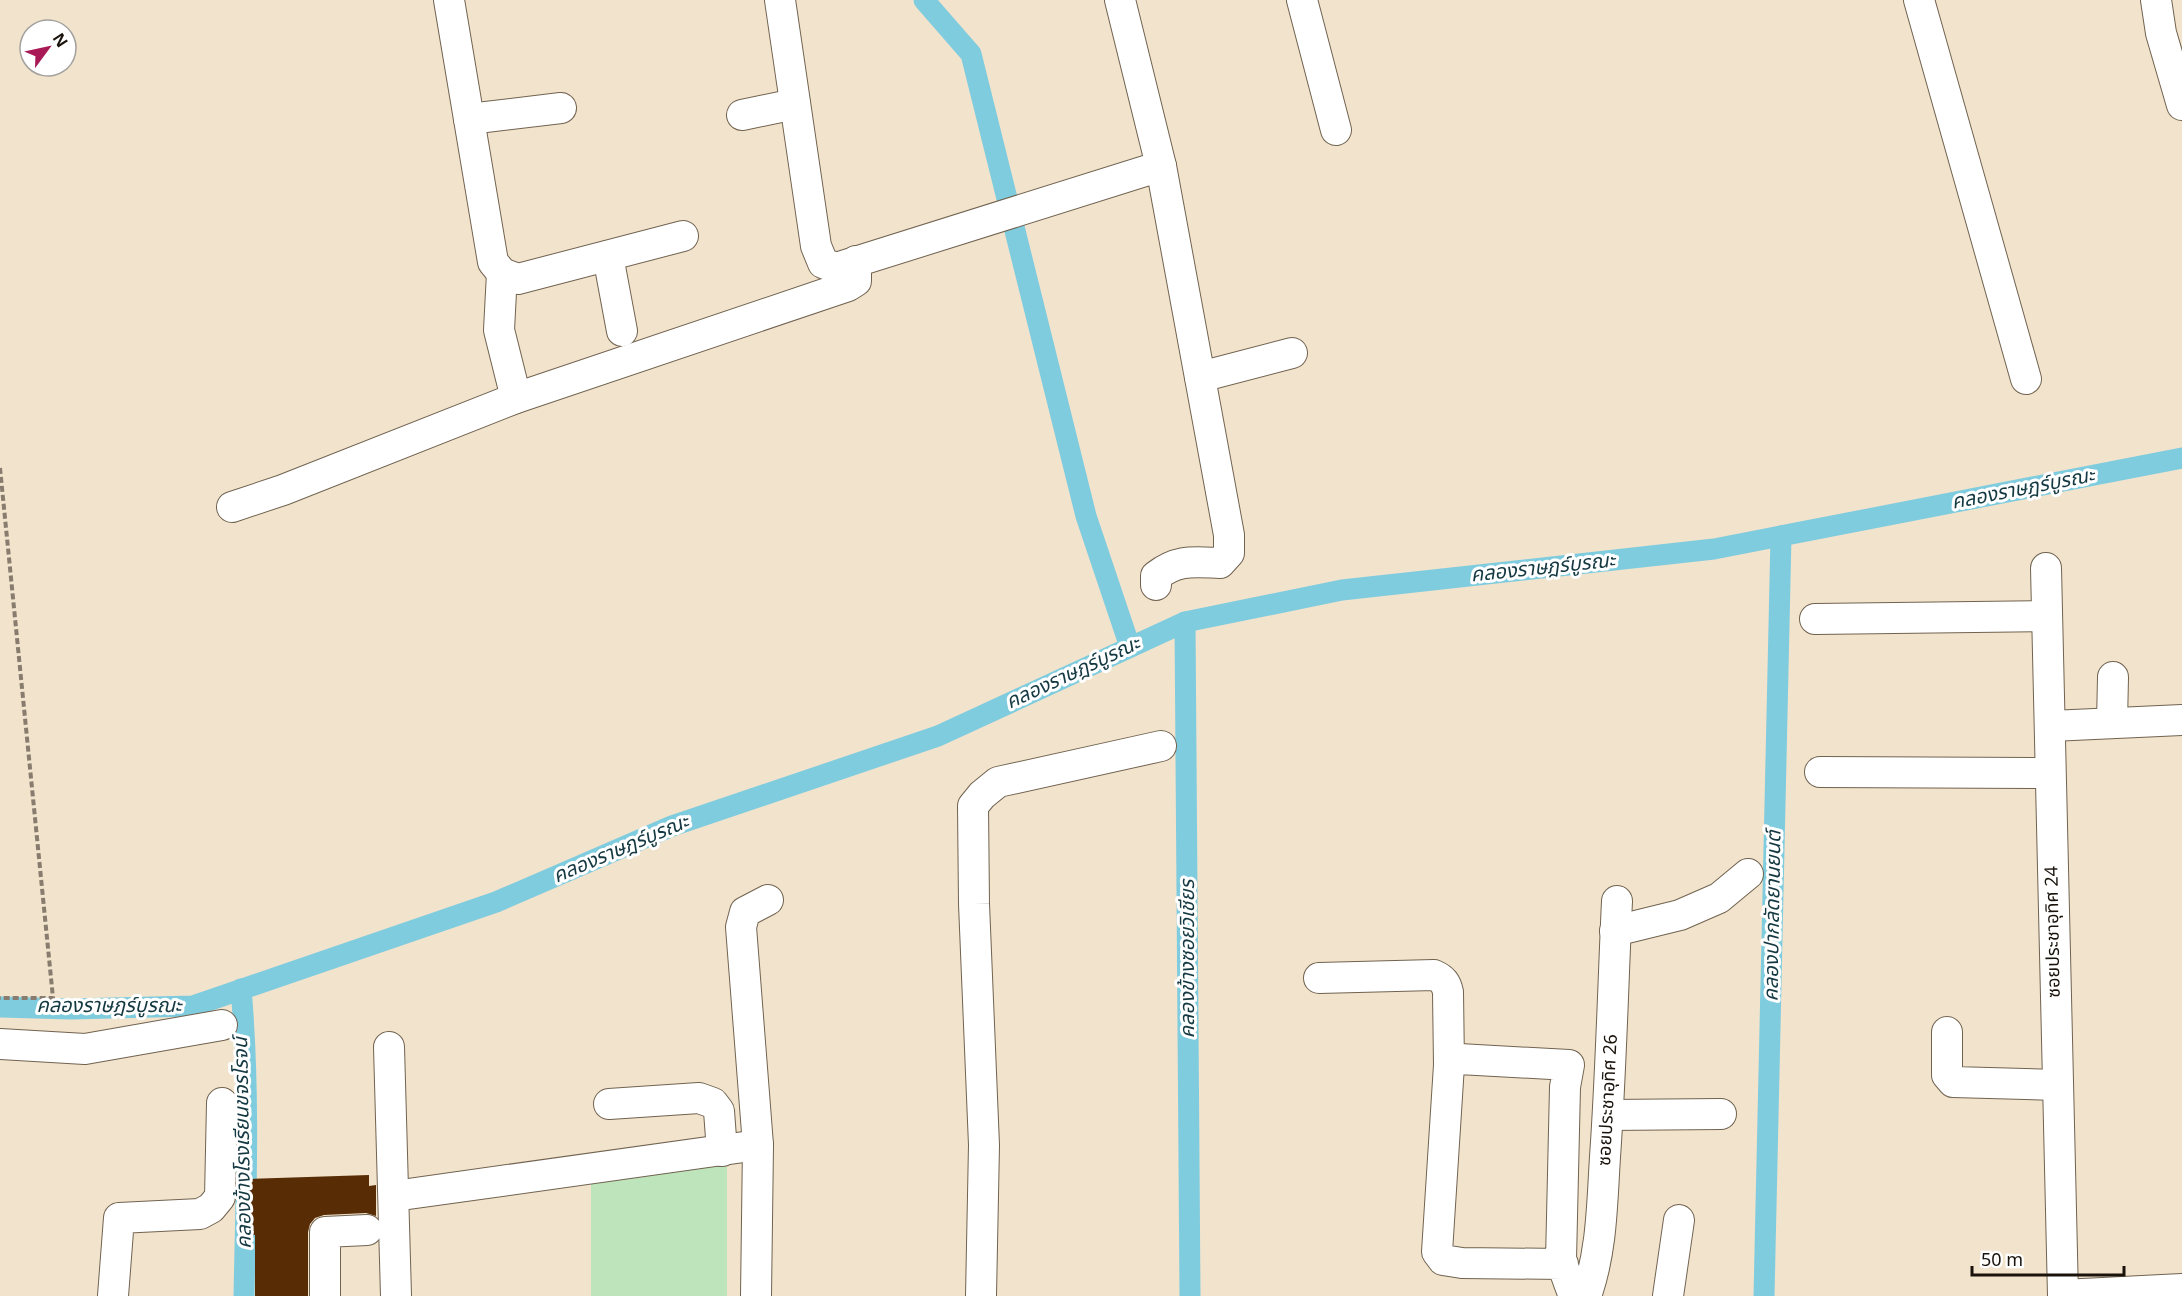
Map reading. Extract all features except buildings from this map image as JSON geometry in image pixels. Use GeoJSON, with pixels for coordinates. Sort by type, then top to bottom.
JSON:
{"type":"FeatureCollection","features":[{"type":"Feature","properties":{"kind":"street"},"geometry":{"type":"LineString","coordinates":[[449,0],[493,262],[502,273],[518,279],[683,236]]}},
{"type":"Feature","properties":{"kind":"street"},"geometry":{"type":"LineString","coordinates":[[780,0],[816,246],[823,263],[836,268],[1161,166]]}},
{"type":"Feature","properties":{"kind":"street"},"geometry":{"type":"LineString","coordinates":[[1120,0],[1161,166],[1229,535],[1229,553],[1220,563],[1186,562],[1168,566],[1156,576],[1156,585]]}},
{"type":"Feature","properties":{"kind":"street"},"geometry":{"type":"LineString","coordinates":[[1302,0],[1336,130]]}},
{"type":"Feature","properties":{"kind":"street"},"geometry":{"type":"LineString","coordinates":[[1919,0],[2026,379]]}},
{"type":"Feature","properties":{"kind":"street"},"geometry":{"type":"LineString","coordinates":[[2156,0],[2161,33],[2182,105]]}},
{"type":"Feature","properties":{"kind":"street"},"geometry":{"type":"LineString","coordinates":[[742,115],[795,104]]}},
{"type":"Feature","properties":{"kind":"street"},"geometry":{"type":"LineString","coordinates":[[469,119],[561,108]]}},
{"type":"Feature","properties":{"kind":"street"},"geometry":{"type":"LineString","coordinates":[[608,255],[622,331]]}},
{"type":"Feature","properties":{"kind":"street"},"geometry":{"type":"LineString","coordinates":[[232,507],[283,490],[516,398],[848,286],[856,281],[856,261]]}},
{"type":"Feature","properties":{"kind":"street"},"geometry":{"type":"LineString","coordinates":[[502,273],[499,330],[516,398]]}},
{"type":"Feature","properties":{"kind":"street"},"geometry":{"type":"LineString","coordinates":[[1200,377],[1292,353]]}},
{"type":"Feature","properties":{"kind":"street","name":"ซอยประชาอุทิศ 24"},"geometry":{"type":"LineString","coordinates":[[2046,568],[2063,1295]]}},
{"type":"Feature","properties":{"kind":"street"},"geometry":{"type":"LineString","coordinates":[[1815,619],[2047,616]]}},
{"type":"Feature","properties":{"kind":"street"},"geometry":{"type":"LineString","coordinates":[[2112,723],[2113,677]]}},
{"type":"Feature","properties":{"kind":"street"},"geometry":{"type":"LineString","coordinates":[[2051,726],[2182,720]]}},
{"type":"Feature","properties":{"kind":"street"},"geometry":{"type":"LineString","coordinates":[[981,1296],[984,1145],[974,904],[974,806],[982,795],[998,782],[1161,746]]}},
{"type":"Feature","properties":{"kind":"street"},"geometry":{"type":"LineString","coordinates":[[1820,772],[2049,772]]}},
{"type":"Feature","properties":{"kind":"street"},"geometry":{"type":"LineString","coordinates":[[1615,931],[1680,915],[1719,898],[1748,874]]}},
{"type":"Feature","properties":{"kind":"street"},"geometry":{"type":"LineString","coordinates":[[756,1296],[758,1145],[741,927],[745,912],[768,900]]}},
{"type":"Feature","properties":{"kind":"street","name":"ซอยประชาอุทิศ 26"},"geometry":{"type":"LineString","coordinates":[[1586,1296],[1596,1266],[1600,1238],[1617,901]]}},
{"type":"Feature","properties":{"kind":"street"},"geometry":{"type":"LineString","coordinates":[[1319,978],[1434,975],[1441,978],[1448,992],[1449,1065],[1437,1252],[1443,1260],[1462,1263],[1563,1264]]}},
{"type":"Feature","properties":{"kind":"street"},"geometry":{"type":"LineString","coordinates":[[0,1044],[85,1049],[222,1025]]}},
{"type":"Feature","properties":{"kind":"street"},"geometry":{"type":"LineString","coordinates":[[1947,1032],[1947,1075],[1953,1082],[2057,1086]]}},
{"type":"Feature","properties":{"kind":"street"},"geometry":{"type":"LineString","coordinates":[[389,1047],[396,1296]]}},
{"type":"Feature","properties":{"kind":"street"},"geometry":{"type":"LineString","coordinates":[[1449,1065],[1459,1059],[1569,1065],[1566,1087],[1561,1260],[1586,1296]]}},
{"type":"Feature","properties":{"kind":"street"},"geometry":{"type":"LineString","coordinates":[[609,1104],[699,1098],[713,1103],[719,1111],[722,1151]]}},
{"type":"Feature","properties":{"kind":"street"},"geometry":{"type":"LineString","coordinates":[[113,1296],[119,1218],[200,1214],[211,1208],[220,1197],[222,1103]]}},
{"type":"Feature","properties":{"kind":"street"},"geometry":{"type":"LineString","coordinates":[[1608,1115],[1721,1114]]}},
{"type":"Feature","properties":{"kind":"street"},"geometry":{"type":"LineString","coordinates":[[394,1196],[758,1145]]}},
{"type":"Feature","properties":{"kind":"street"},"geometry":{"type":"LineString","coordinates":[[1668,1296],[1679,1220]]}},
{"type":"Feature","properties":{"kind":"street"},"geometry":{"type":"LineString","coordinates":[[325,1296],[325,1232],[367,1230]]}},
{"type":"Feature","properties":{"kind":"street"},"geometry":{"type":"LineString","coordinates":[[2063,1295],[2182,1289]]}},
{"type":"Feature","properties":{"kind":"path"},"geometry":{"type":"LineString","coordinates":[[0,468],[53,998],[0,998]]}},
{"type":"Feature","properties":{"kind":"green space"},"geometry":{"type":"Polygon","coordinates":[[[727,1159],[727,1296],[591,1296],[591,1179],[727,1159]]]}},
{"type":"Feature","properties":{"kind":"waterway"},"geometry":{"type":"LineString","coordinates":[[924,0],[971,54],[1086,516],[1130,647]]}},
{"type":"Feature","properties":{"kind":"waterway","name":"คลองราษฎร์บูรณะ"},"geometry":{"type":"LineString","coordinates":[[0,1007],[71,1009],[193,1006],[496,902],[672,826],[938,736],[1185,622],[1342,590],[1714,549],[2182,458]]}},
{"type":"Feature","properties":{"kind":"waterway","name":"คลองปากลัดยานยนต์"},"geometry":{"type":"LineString","coordinates":[[1764,1296],[1781,536]]}},
{"type":"Feature","properties":{"kind":"waterway","name":"คลองข้างซอยวิเชียร"},"geometry":{"type":"LineString","coordinates":[[1185,622],[1190,1296]]}},
{"type":"Feature","properties":{"kind":"waterway","name":"คลองข้างโรงเรียนขจรโรจน์"},"geometry":{"type":"LineString","coordinates":[[241,989],[246,1104],[244,1296]]}}]}
